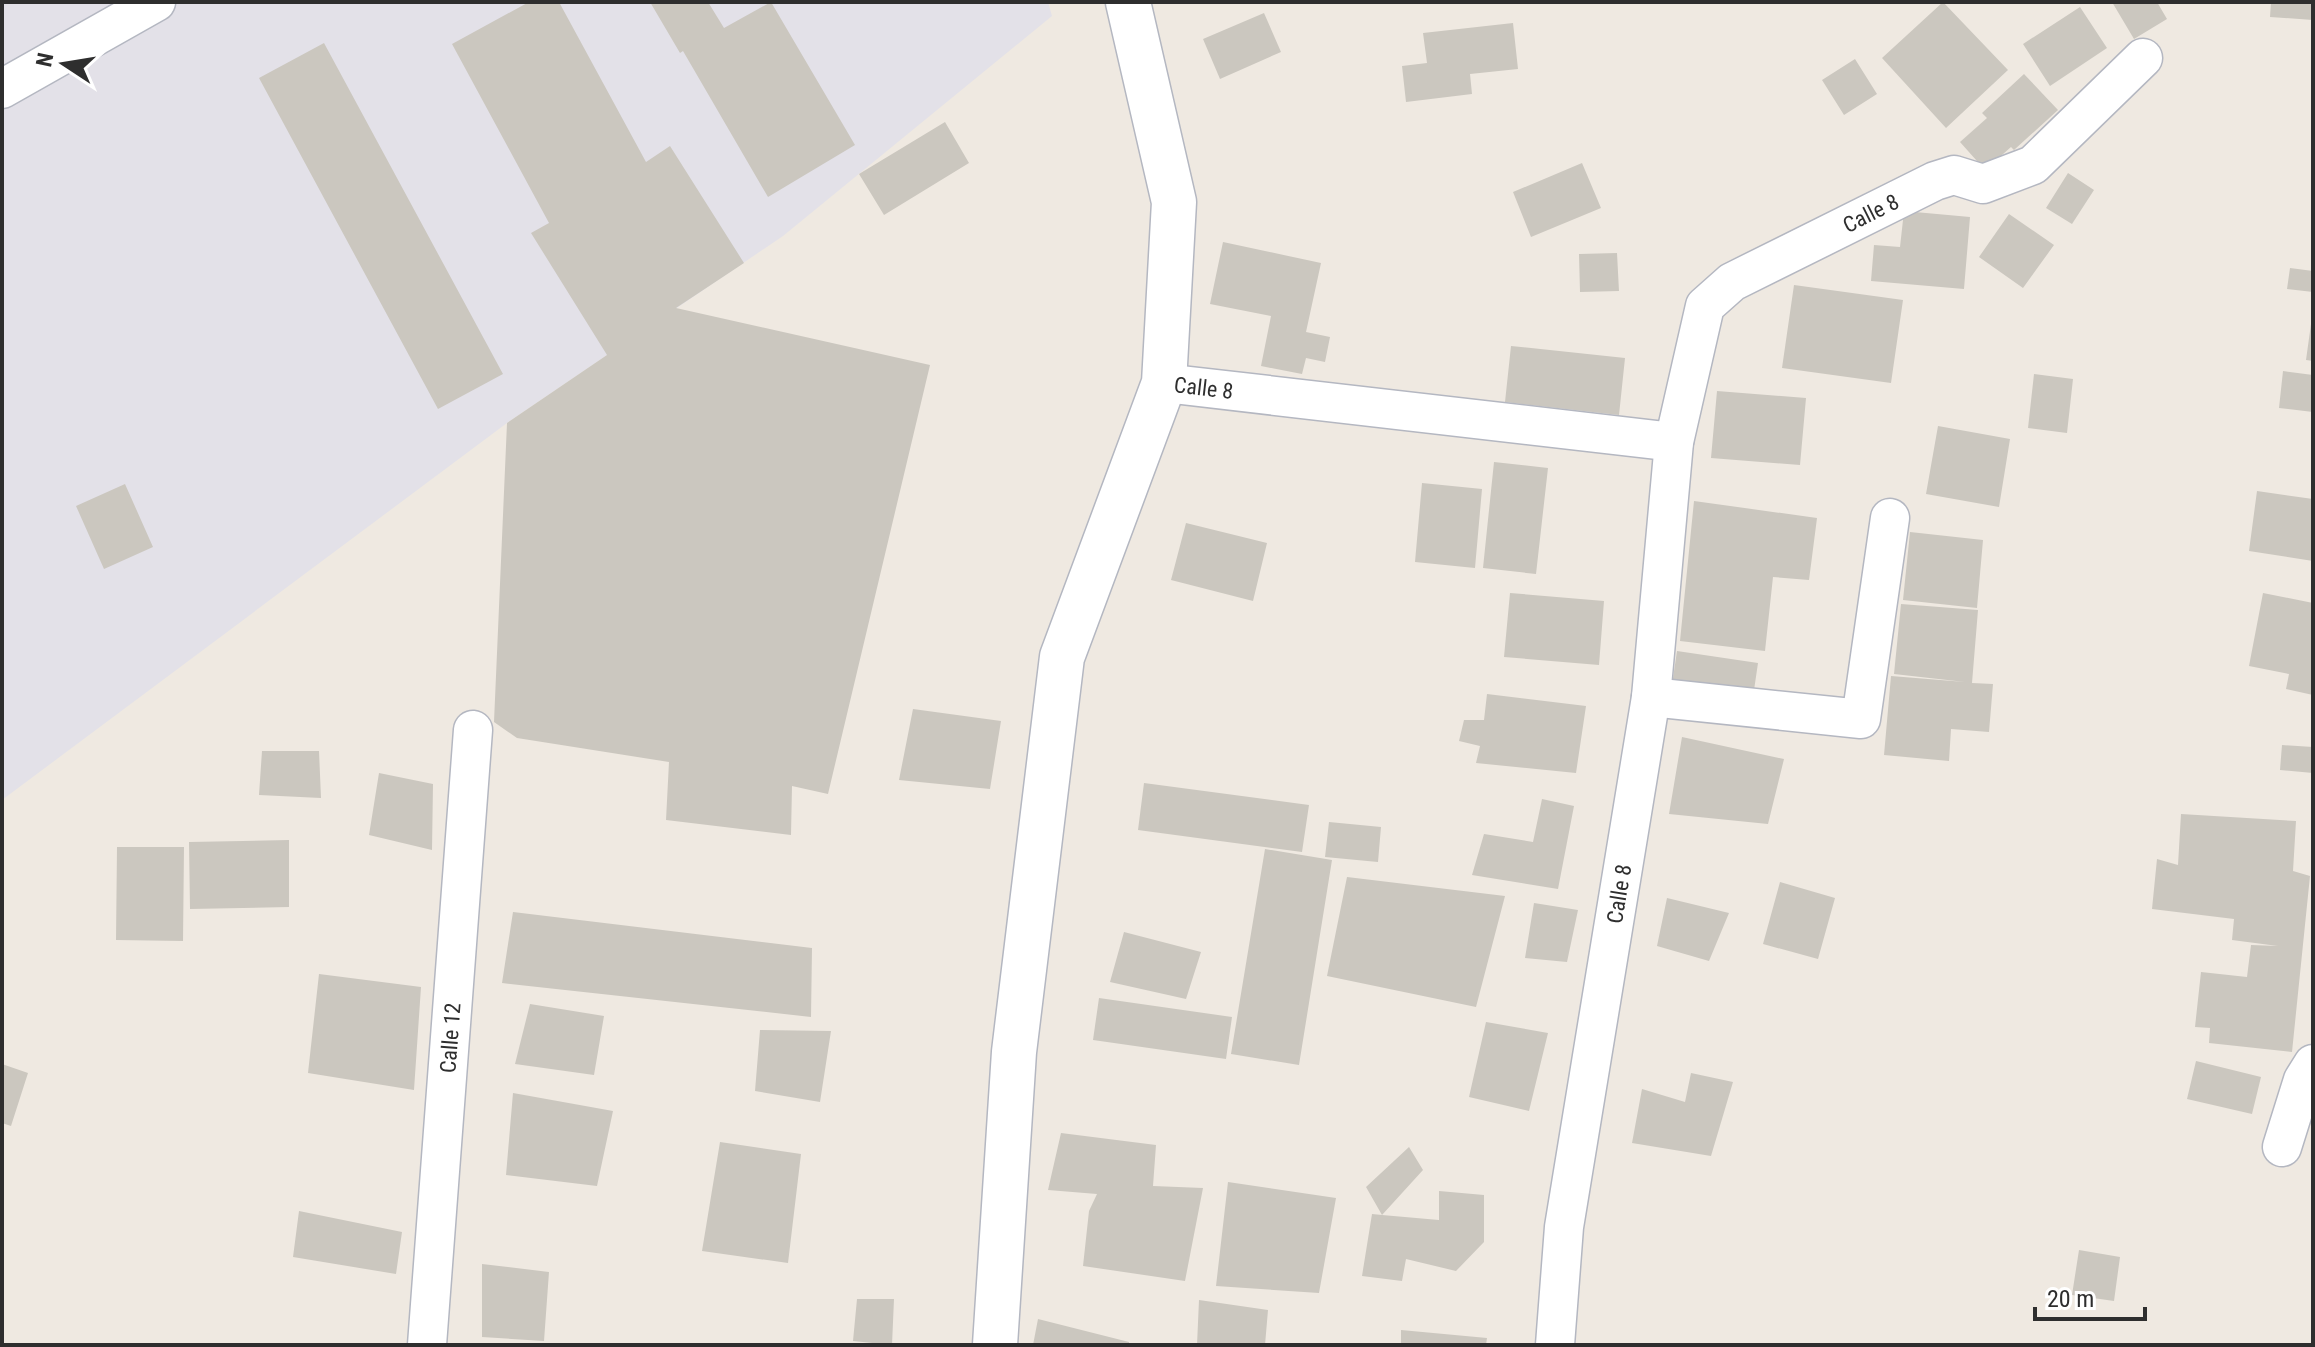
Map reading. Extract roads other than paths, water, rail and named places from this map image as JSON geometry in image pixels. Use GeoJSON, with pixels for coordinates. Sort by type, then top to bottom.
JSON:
{"type":"FeatureCollection","features":[{"type":"Feature","properties":{"kind":"street"},"geometry":{"type":"LineString","coordinates":[[2,89],[156,2]]}},
{"type":"Feature","properties":{"kind":"street"},"geometry":{"type":"LineString","coordinates":[[995,1345],[1014,1052],[1062,657],[1164,383],[1174,202],[1128,2]]}},
{"type":"Feature","properties":{"kind":"street","name":"Calle 8"},"geometry":{"type":"LineString","coordinates":[[1555,1345],[1564,1227],[1651,697],[1674,442],[1705,306],[1732,282],[1935,181],[1954,175],[1983,184],[2033,165],[2143,58]]}},
{"type":"Feature","properties":{"kind":"street","name":"Calle 8"},"geometry":{"type":"LineString","coordinates":[[1164,383],[1674,442]]}},
{"type":"Feature","properties":{"kind":"street"},"geometry":{"type":"LineString","coordinates":[[1651,697],[1861,719],[1890,518]]}},
{"type":"Feature","properties":{"kind":"street","name":"Calle 12"},"geometry":{"type":"LineString","coordinates":[[427,1345],[473,730]]}},
{"type":"Feature","properties":{"kind":"street"},"geometry":{"type":"LineString","coordinates":[[2282,1147],[2303,1080],[2313,1064]]}}]}
